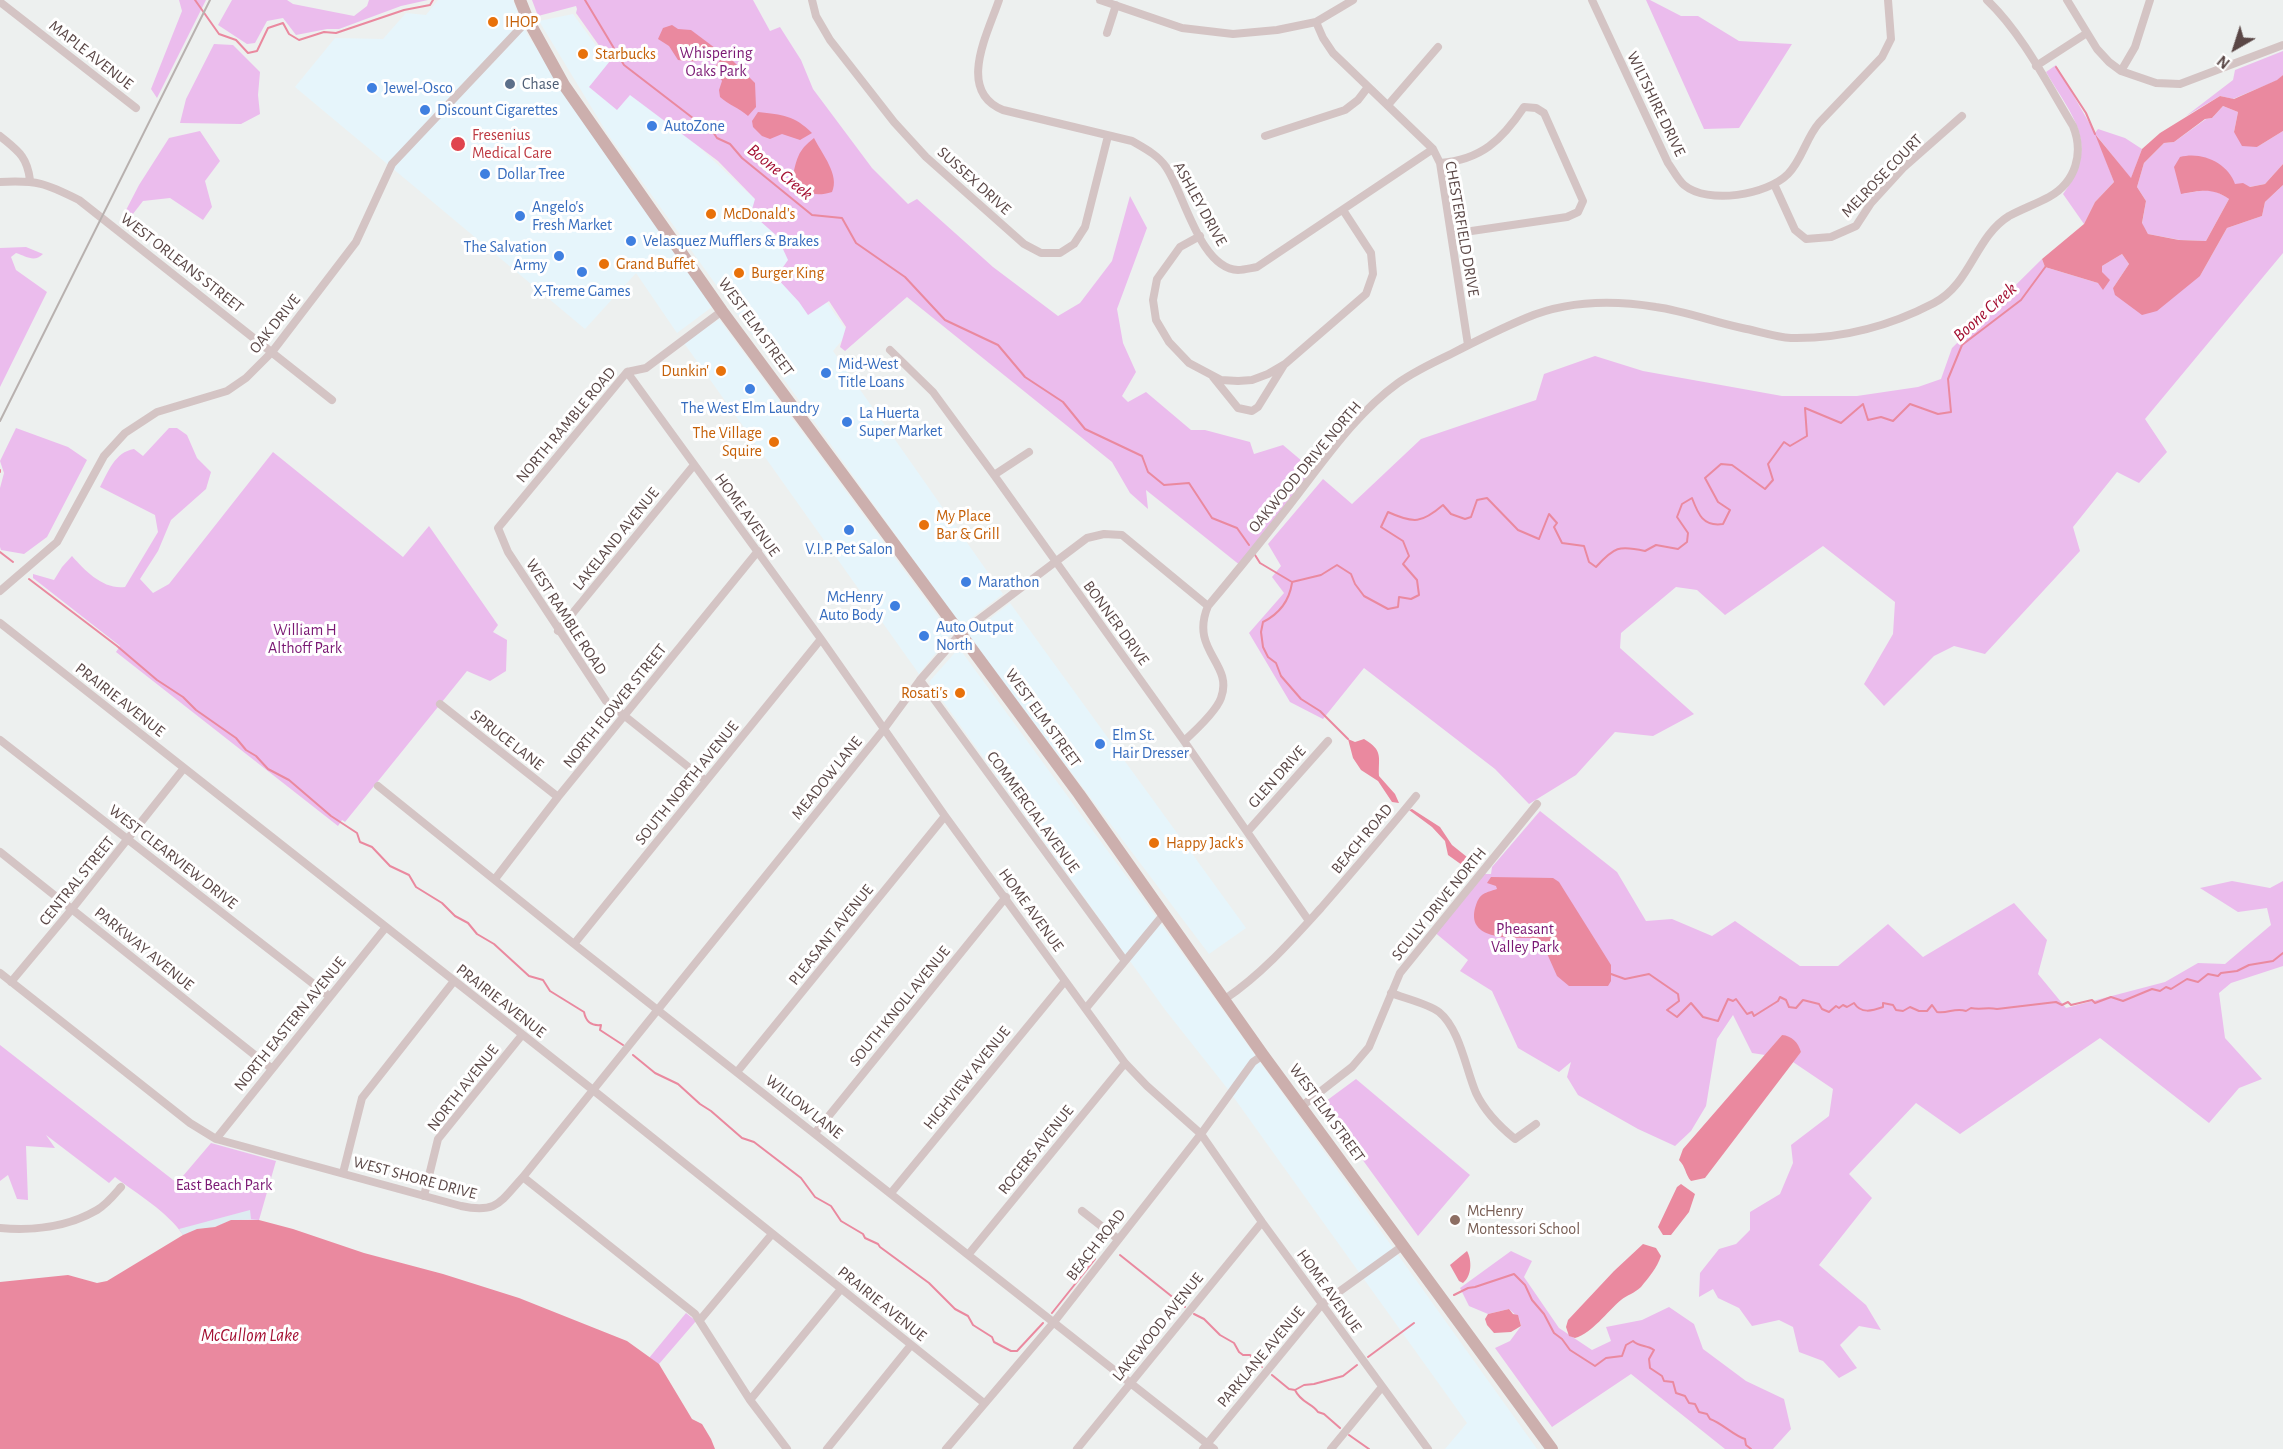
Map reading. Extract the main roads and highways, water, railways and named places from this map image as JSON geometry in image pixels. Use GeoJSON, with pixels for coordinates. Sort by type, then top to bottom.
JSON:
{"type":"FeatureCollection","features":[{"type":"Feature","properties":{"kind":"main road","name":"WEST ELM STREET"},"geometry":{"type":"LineString","coordinates":[[520,0],[528,20],[568,92],[722,310],[961,633],[1263,1055],[1552,1449]]}},
{"type":"Feature","properties":{"kind":"water"},"geometry":{"type":"Polygon","coordinates":[[[672,25],[678,29],[691,30],[719,51],[713,60],[678,60],[669,46],[658,39],[663,28],[672,25]]]}},
{"type":"Feature","properties":{"kind":"water"},"geometry":{"type":"Polygon","coordinates":[[[725,53],[755,83],[756,107],[748,116],[720,97],[719,90],[722,81],[715,67],[725,53]]]}},
{"type":"Feature","properties":{"kind":"water"},"geometry":{"type":"Polygon","coordinates":[[[2283,75],[2283,131],[2257,147],[2242,146],[2234,132],[2238,112],[2223,106],[2212,118],[2205,119],[2174,142],[2164,143],[2144,163],[2137,187],[2146,201],[2142,223],[2148,234],[2179,240],[2206,241],[2229,199],[2211,191],[2181,194],[2174,167],[2180,157],[2197,156],[2213,160],[2227,170],[2235,184],[2243,183],[2250,187],[2265,184],[2283,164],[2283,185],[2265,202],[2262,216],[2227,228],[2200,276],[2157,311],[2142,315],[2115,295],[2113,288],[2129,264],[2122,254],[2102,266],[2102,272],[2110,280],[2103,290],[2098,283],[2045,267],[2042,259],[2084,224],[2095,202],[2114,182],[2095,134],[2131,178],[2142,149],[2160,133],[2220,96],[2234,99],[2277,80],[2283,75]]]}},
{"type":"Feature","properties":{"kind":"water"},"geometry":{"type":"Polygon","coordinates":[[[758,112],[788,117],[812,133],[800,140],[782,134],[770,139],[762,136],[753,127],[752,121],[758,112]]]}},
{"type":"Feature","properties":{"kind":"water"},"geometry":{"type":"Polygon","coordinates":[[[814,138],[834,179],[832,192],[825,194],[809,193],[792,179],[801,151],[814,138]]]}},
{"type":"Feature","properties":{"kind":"water"},"geometry":{"type":"Polygon","coordinates":[[[1348,739],[1355,742],[1364,739],[1375,747],[1379,755],[1379,776],[1395,794],[1399,803],[1392,802],[1378,781],[1361,770],[1353,758],[1348,739]]]}},
{"type":"Feature","properties":{"kind":"water"},"geometry":{"type":"Polygon","coordinates":[[[1412,809],[1440,827],[1452,845],[1472,861],[1469,865],[1462,865],[1448,855],[1445,841],[1432,827],[1409,810],[1412,809]]]}},
{"type":"Feature","properties":{"kind":"water"},"geometry":{"type":"Polygon","coordinates":[[[1491,877],[1553,878],[1559,882],[1611,965],[1611,981],[1608,986],[1569,986],[1557,976],[1545,949],[1531,938],[1501,937],[1482,931],[1476,925],[1474,916],[1479,898],[1497,889],[1496,886],[1487,883],[1491,877]]]}},
{"type":"Feature","properties":{"kind":"water"},"geometry":{"type":"Polygon","coordinates":[[[1782,1035],[1794,1040],[1801,1052],[1705,1178],[1691,1181],[1679,1160],[1683,1149],[1782,1035]]]}},
{"type":"Feature","properties":{"kind":"water"},"geometry":{"type":"Polygon","coordinates":[[[1681,1184],[1695,1194],[1689,1212],[1671,1235],[1663,1235],[1658,1227],[1677,1187],[1681,1184]]]}},
{"type":"Feature","properties":{"kind":"water","name":"McCullom Lake"},"geometry":{"type":"Polygon","coordinates":[[[231,1220],[259,1220],[364,1253],[443,1274],[519,1298],[627,1341],[659,1364],[692,1419],[702,1424],[715,1449],[0,1449],[0,1282],[68,1275],[97,1283],[107,1281],[183,1235],[197,1229],[215,1227],[231,1220]]]}},
{"type":"Feature","properties":{"kind":"water"},"geometry":{"type":"Polygon","coordinates":[[[1643,1244],[1656,1248],[1661,1256],[1644,1283],[1639,1289],[1621,1300],[1587,1332],[1575,1338],[1569,1336],[1566,1327],[1568,1320],[1643,1244]]]}},
{"type":"Feature","properties":{"kind":"water"},"geometry":{"type":"Polygon","coordinates":[[[1467,1251],[1470,1268],[1463,1283],[1459,1281],[1450,1265],[1467,1251]]]}},
{"type":"Feature","properties":{"kind":"water"},"geometry":{"type":"Polygon","coordinates":[[[1509,1309],[1513,1314],[1518,1315],[1521,1326],[1511,1332],[1494,1333],[1485,1319],[1488,1314],[1509,1309]]]}},
{"type":"Feature","properties":{"kind":"waterway","name":"Boone Creek"},"geometry":{"type":"LineString","coordinates":[[195,0],[219,34],[236,40],[248,53],[257,51],[268,28],[283,23],[289,34],[299,40],[324,32],[336,33],[404,10],[430,5],[433,0]]}},
{"type":"Feature","properties":{"kind":"waterway","name":"Boone Creek"},"geometry":{"type":"LineString","coordinates":[[585,0],[624,65],[698,122],[709,126],[717,138],[730,144],[742,158],[812,215],[842,218],[856,243],[905,277],[945,320],[998,345],[1025,377],[1063,402],[1085,429],[1142,456],[1148,472],[1164,485],[1189,483],[1212,518],[1237,528],[1249,545]]}},
{"type":"Feature","properties":{"kind":"waterway"},"geometry":{"type":"LineString","coordinates":[[2056,67],[2086,113],[2095,134]]}},
{"type":"Feature","properties":{"kind":"waterway","name":"Boone Creek"},"geometry":{"type":"LineString","coordinates":[[1255,555],[1260,563],[1292,582],[1321,575],[1337,565],[1351,574],[1364,596],[1388,609],[1398,607],[1399,597],[1411,599],[1419,595],[1417,580],[1403,564],[1409,556],[1403,541],[1381,527],[1388,512],[1417,520],[1443,505],[1451,514],[1465,519],[1471,517],[1477,500],[1487,498],[1518,530],[1539,539],[1549,514],[1557,523],[1554,527],[1562,543],[1584,546],[1589,562],[1596,567],[1618,549],[1629,548],[1645,551],[1656,545],[1678,549],[1687,542],[1688,533],[1677,517],[1682,504],[1692,498],[1702,518],[1716,524],[1723,524],[1730,510],[1718,502],[1705,478],[1721,464],[1732,465],[1765,489],[1773,480],[1768,464],[1784,442],[1790,446],[1807,436],[1805,408],[1841,423],[1863,404],[1868,420],[1881,417],[1893,421],[1910,404],[1938,414],[1951,412],[1948,379],[1962,345],[2021,300],[2046,266]]}},
{"type":"Feature","properties":{"kind":"waterway"},"geometry":{"type":"LineString","coordinates":[[0,552],[13,562]]}},
{"type":"Feature","properties":{"kind":"waterway"},"geometry":{"type":"LineString","coordinates":[[29,579],[117,646],[157,680],[183,697],[196,710],[236,738],[268,769],[289,780],[331,816],[357,833],[360,842],[372,847],[390,866],[409,875],[416,887],[468,923],[477,934],[494,944],[529,976],[543,980],[550,991],[584,1012],[589,1023],[601,1025],[600,1030],[623,1045]]}},
{"type":"Feature","properties":{"kind":"waterway"},"geometry":{"type":"LineString","coordinates":[[1292,583],[1282,607],[1263,622],[1261,632],[1263,647],[1268,657],[1276,663],[1281,676],[1301,699],[1320,711],[1348,739]]}},
{"type":"Feature","properties":{"kind":"waterway"},"geometry":{"type":"LineString","coordinates":[[1611,974],[1625,979],[1649,974],[1678,994],[1679,1001],[1667,1010],[1677,1017],[1691,1003],[1703,1017],[1718,1021],[1728,999],[1733,1001],[1736,999],[1747,1014],[1752,1012],[1754,1016],[1778,1001],[1780,997],[1786,1000],[1789,1007],[1796,1008],[1803,1000],[1819,1004],[1822,1009],[1829,1012],[1836,1006],[1847,1007],[1854,1003],[1860,1009],[1867,1011],[1883,1007],[1883,1003],[1893,1005],[1896,1010],[1903,1011],[1910,1007],[1919,1011],[1927,1011],[1932,1005],[1937,1012],[1941,1012],[1966,1011],[1971,1008],[1997,1009],[2056,1002],[2062,1005],[2068,1002],[2071,1005],[2092,1000],[2095,1003],[2111,997],[2123,1001],[2152,989],[2160,991],[2166,987],[2171,989],[2187,979],[2198,982],[2208,974],[2218,976],[2221,973],[2237,971],[2249,965],[2273,961],[2283,953]]}},
{"type":"Feature","properties":{"kind":"waterway"},"geometry":{"type":"LineString","coordinates":[[633,1055],[655,1073],[678,1084],[742,1138],[754,1142],[801,1178],[815,1197],[831,1206],[841,1221],[878,1244],[929,1283],[955,1309],[968,1316],[973,1325],[992,1337],[994,1342],[1011,1351],[1017,1351],[1043,1323]]}},
{"type":"Feature","properties":{"kind":"waterway"},"geometry":{"type":"LineString","coordinates":[[1120,1255],[1185,1307]]}},
{"type":"Feature","properties":{"kind":"waterway"},"geometry":{"type":"LineString","coordinates":[[1052,1313],[1095,1259]]}},
{"type":"Feature","properties":{"kind":"waterway"},"geometry":{"type":"LineString","coordinates":[[1454,1295],[1468,1288],[1514,1274],[1525,1285],[1554,1333],[1570,1350],[1595,1366],[1606,1358],[1622,1356],[1626,1345],[1633,1341],[1651,1348],[1654,1350],[1649,1359],[1650,1368],[1662,1376],[1664,1381],[1673,1382],[1676,1393],[1685,1396],[1689,1403],[1695,1404],[1699,1412],[1707,1414],[1710,1419],[1745,1439],[1746,1445],[1751,1449]]}},
{"type":"Feature","properties":{"kind":"waterway"},"geometry":{"type":"LineString","coordinates":[[1194,1314],[1204,1319],[1220,1335],[1234,1343],[1239,1352],[1243,1355],[1250,1355],[1262,1367]]}},
{"type":"Feature","properties":{"kind":"waterway"},"geometry":{"type":"LineString","coordinates":[[1368,1357],[1414,1323]]}},
{"type":"Feature","properties":{"kind":"waterway"},"geometry":{"type":"LineString","coordinates":[[1272,1375],[1289,1389],[1295,1390],[1304,1385],[1343,1376],[1357,1365]]}},
{"type":"Feature","properties":{"kind":"waterway"},"geometry":{"type":"LineString","coordinates":[[1295,1390],[1303,1400],[1340,1428]]}},
{"type":"Feature","properties":{"kind":"waterway"},"geometry":{"type":"LineString","coordinates":[[1349,1435],[1369,1449]]}},
{"type":"Feature","properties":{"kind":"railway"},"geometry":{"type":"LineString","coordinates":[[0,421],[210,0]]}},
{"type":"Feature","properties":{"kind":"place","name":"IHOP"},"geometry":{"type":"Point","coordinates":[493,22]}},
{"type":"Feature","properties":{"kind":"place","name":"Starbucks"},"geometry":{"type":"Point","coordinates":[583,54]}},
{"type":"Feature","properties":{"kind":"place","name":"Chase"},"geometry":{"type":"Point","coordinates":[510,84]}},
{"type":"Feature","properties":{"kind":"place","name":"Jewel-Osco"},"geometry":{"type":"Point","coordinates":[372,88]}},
{"type":"Feature","properties":{"kind":"place","name":"Discount Cigarettes"},"geometry":{"type":"Point","coordinates":[425,110]}},
{"type":"Feature","properties":{"kind":"place","name":"AutoZone"},"geometry":{"type":"Point","coordinates":[652,126]}},
{"type":"Feature","properties":{"kind":"place","name":"Fresenius Medical Care"},"geometry":{"type":"Point","coordinates":[458,144]}},
{"type":"Feature","properties":{"kind":"place","name":"Dollar Tree"},"geometry":{"type":"Point","coordinates":[485,174]}},
{"type":"Feature","properties":{"kind":"place","name":"McDonald's"},"geometry":{"type":"Point","coordinates":[711,214]}},
{"type":"Feature","properties":{"kind":"place","name":"Angelo's Fresh Market"},"geometry":{"type":"Point","coordinates":[520,216]}},
{"type":"Feature","properties":{"kind":"place","name":"Velasquez Mufflers & Brakes"},"geometry":{"type":"Point","coordinates":[631,241]}},
{"type":"Feature","properties":{"kind":"place","name":"The Salvation Army"},"geometry":{"type":"Point","coordinates":[559,256]}},
{"type":"Feature","properties":{"kind":"place","name":"Grand Buffet"},"geometry":{"type":"Point","coordinates":[604,264]}},
{"type":"Feature","properties":{"kind":"place","name":"X-Treme Games"},"geometry":{"type":"Point","coordinates":[582,272]}},
{"type":"Feature","properties":{"kind":"place","name":"Burger King"},"geometry":{"type":"Point","coordinates":[739,273]}},
{"type":"Feature","properties":{"kind":"place","name":"Dunkin'"},"geometry":{"type":"Point","coordinates":[721,371]}},
{"type":"Feature","properties":{"kind":"place","name":"Mid-West Title Loans"},"geometry":{"type":"Point","coordinates":[826,373]}},
{"type":"Feature","properties":{"kind":"place","name":"The West Elm Laundry"},"geometry":{"type":"Point","coordinates":[750,389]}},
{"type":"Feature","properties":{"kind":"place","name":"La Huerta Super Market"},"geometry":{"type":"Point","coordinates":[847,422]}},
{"type":"Feature","properties":{"kind":"place","name":"The Village Squire"},"geometry":{"type":"Point","coordinates":[774,442]}},
{"type":"Feature","properties":{"kind":"place","name":"My Place Bar & Grill"},"geometry":{"type":"Point","coordinates":[924,525]}},
{"type":"Feature","properties":{"kind":"place","name":"V.I.P. Pet Salon"},"geometry":{"type":"Point","coordinates":[849,530]}},
{"type":"Feature","properties":{"kind":"place","name":"Marathon"},"geometry":{"type":"Point","coordinates":[966,582]}},
{"type":"Feature","properties":{"kind":"place","name":"McHenry Auto Body"},"geometry":{"type":"Point","coordinates":[895,606]}},
{"type":"Feature","properties":{"kind":"place","name":"Auto Output North"},"geometry":{"type":"Point","coordinates":[924,636]}},
{"type":"Feature","properties":{"kind":"place","name":"Rosati's"},"geometry":{"type":"Point","coordinates":[960,693]}},
{"type":"Feature","properties":{"kind":"place","name":"Elm St. Hair Dresser"},"geometry":{"type":"Point","coordinates":[1100,744]}},
{"type":"Feature","properties":{"kind":"place","name":"Happy Jack's"},"geometry":{"type":"Point","coordinates":[1154,843]}},
{"type":"Feature","properties":{"kind":"place","name":"McHenry Montessori School"},"geometry":{"type":"Point","coordinates":[1455,1220]}},
{"type":"Feature","properties":{"kind":"park label","name":"Whispering Oaks Park"},"geometry":{"type":"Point","coordinates":[716,62]}},
{"type":"Feature","properties":{"kind":"park label","name":"William H Althoff Park"},"geometry":{"type":"Point","coordinates":[305,639]}},
{"type":"Feature","properties":{"kind":"park label","name":"Pheasant Valley Park"},"geometry":{"type":"Point","coordinates":[1525,938]}},
{"type":"Feature","properties":{"kind":"park label","name":"East Beach Park"},"geometry":{"type":"Point","coordinates":[224,1185]}}]}
